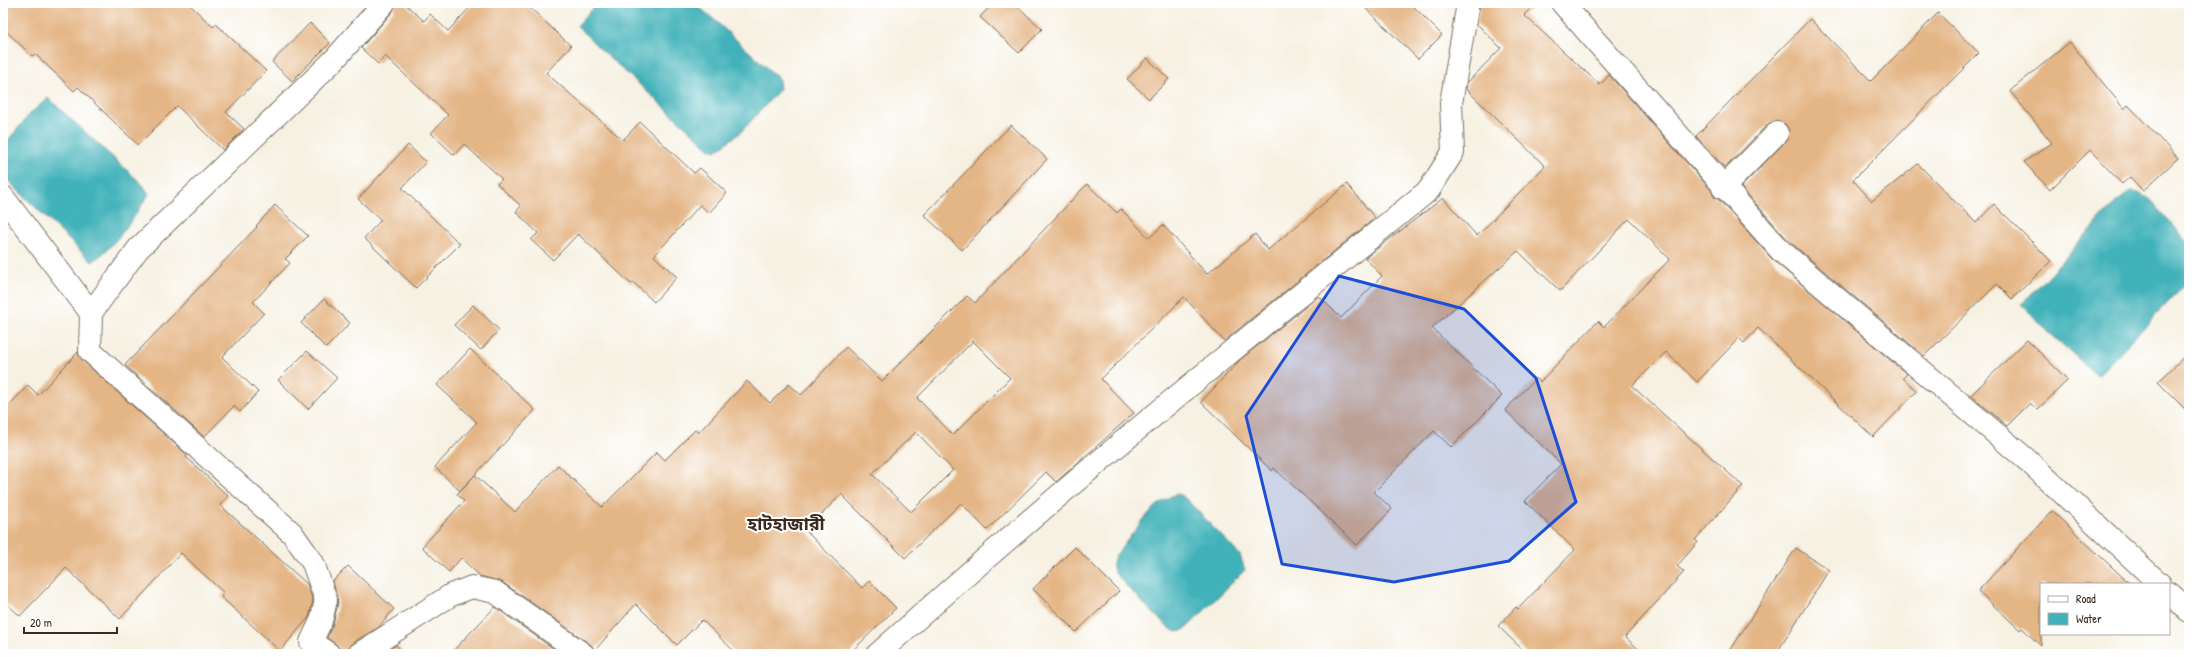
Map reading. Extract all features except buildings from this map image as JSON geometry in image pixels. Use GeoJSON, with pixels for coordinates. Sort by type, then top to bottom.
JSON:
{"type":"FeatureCollection","features":[{"type":"Feature","properties":{"kind":"street"},"geometry":{"type":"LineString","coordinates":[[313,650],[326,600],[313,563],[292,533],[90,351],[91,313],[138,249],[335,59],[384,3]]}},
{"type":"Feature","properties":{"kind":"street"},"geometry":{"type":"LineString","coordinates":[[878,654],[1160,409],[1429,190],[1453,152],[1451,103],[1468,3]]}},
{"type":"Feature","properties":{"kind":"street"},"geometry":{"type":"LineString","coordinates":[[1562,3],[1723,188],[1781,251],[2028,460],[2159,583]]}},
{"type":"Feature","properties":{"kind":"street"},"geometry":{"type":"LineString","coordinates":[[1723,188],[1777,133]]}},
{"type":"Feature","properties":{"kind":"street"},"geometry":{"type":"LineString","coordinates":[[3,197],[91,313]]}},
{"type":"Feature","properties":{"kind":"street"},"geometry":{"type":"LineString","coordinates":[[359,654],[451,595],[472,587],[495,592],[583,654]]}},
{"type":"Feature","properties":{"kind":"street"},"geometry":{"type":"LineString","coordinates":[[2170,593],[2189,611]]}},
{"type":"Feature","properties":{"kind":"highlighted area"},"geometry":{"type":"Polygon","coordinates":[[[1339,276],[1464,309],[1536,378],[1576,502],[1509,561],[1394,582],[1282,564],[1246,416],[1339,276]]]}},
{"type":"Feature","properties":{"kind":"water"},"geometry":{"type":"Polygon","coordinates":[[[597,3],[693,3],[709,15],[779,79],[780,89],[741,132],[716,151],[710,149],[577,26],[597,3]]]}},
{"type":"Feature","properties":{"kind":"water"},"geometry":{"type":"Polygon","coordinates":[[[48,98],[143,185],[149,194],[116,240],[92,262],[3,176],[3,146],[31,113],[48,98]]]}},
{"type":"Feature","properties":{"kind":"water"},"geometry":{"type":"Polygon","coordinates":[[[2130,192],[2141,193],[2151,200],[2189,243],[2189,281],[2098,375],[2042,326],[2022,304],[2115,203],[2130,192]]]}},
{"type":"Feature","properties":{"kind":"water"},"geometry":{"type":"Polygon","coordinates":[[[1177,494],[1183,496],[1240,555],[1245,570],[1188,627],[1178,632],[1170,628],[1132,592],[1114,571],[1113,565],[1115,556],[1143,520],[1159,504],[1177,494]]]}},
{"type":"Feature","properties":{"kind":"district","name":"হাটহাজারী"},"geometry":{"type":"Point","coordinates":[786,523]}}]}
